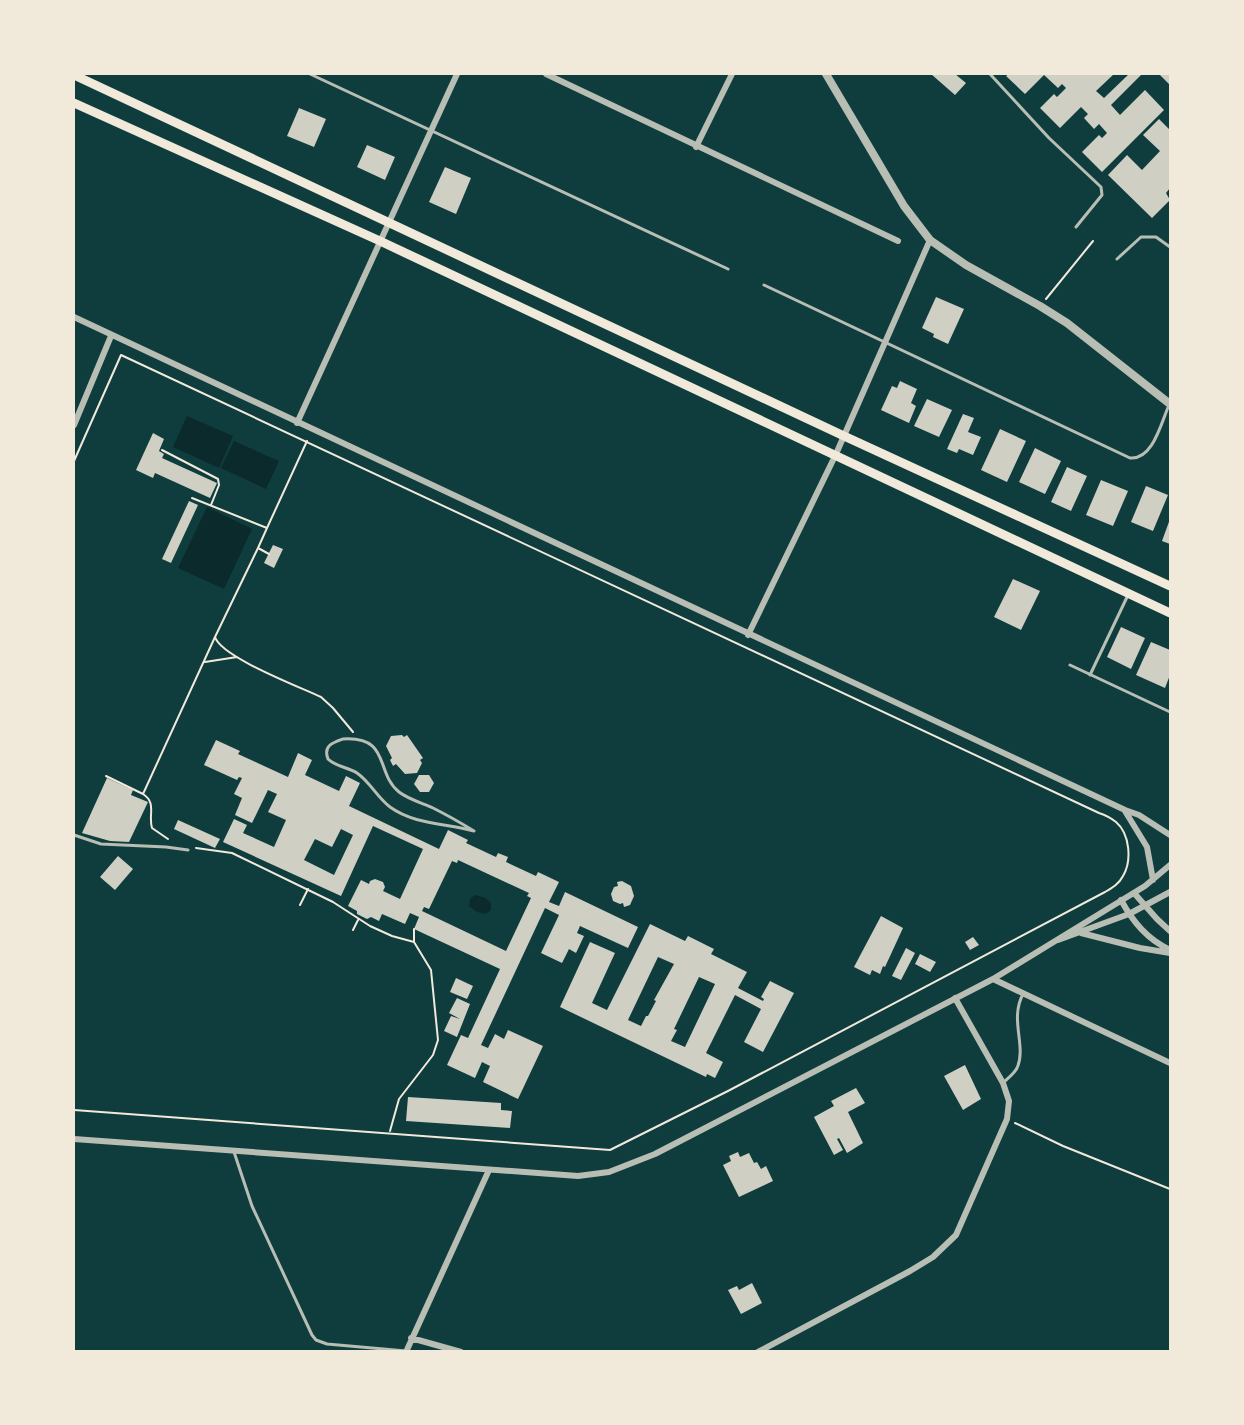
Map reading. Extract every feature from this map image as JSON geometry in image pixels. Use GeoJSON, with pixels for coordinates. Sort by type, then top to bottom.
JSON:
{"type":"FeatureCollection","features":[{"type":"Feature","properties":{"kind":"main road"},"geometry":{"type":"LineString","coordinates":[[74,75],[844,436],[1170,586]]}},
{"type":"Feature","properties":{"kind":"main road"},"geometry":{"type":"LineString","coordinates":[[74,103],[380,240],[1170,613]]}},
{"type":"Feature","properties":{"kind":"street"},"geometry":{"type":"LineString","coordinates":[[297,423],[457,74]]}},
{"type":"Feature","properties":{"kind":"street"},"geometry":{"type":"LineString","coordinates":[[546,74],[898,241]]}},
{"type":"Feature","properties":{"kind":"street"},"geometry":{"type":"LineString","coordinates":[[696,147],[732,74]]}},
{"type":"Feature","properties":{"kind":"street"},"geometry":{"type":"LineString","coordinates":[[826,74],[904,206],[930,240],[966,265],[1040,306],[1095,344],[1170,404]]}},
{"type":"Feature","properties":{"kind":"street"},"geometry":{"type":"LineString","coordinates":[[748,635],[836,454],[930,240]]}},
{"type":"Feature","properties":{"kind":"street"},"geometry":{"type":"LineString","coordinates":[[74,318],[748,635],[1139,815],[1170,835]]}},
{"type":"Feature","properties":{"kind":"street"},"geometry":{"type":"LineString","coordinates":[[74,425],[111,336]]}},
{"type":"Feature","properties":{"kind":"street"},"geometry":{"type":"LineString","coordinates":[[1125,810],[1140,832],[1153,880]]}},
{"type":"Feature","properties":{"kind":"street"},"geometry":{"type":"LineString","coordinates":[[74,1139],[578,1176],[594,1175],[626,1167],[993,979],[1048,943],[1134,893],[1170,865]]}},
{"type":"Feature","properties":{"kind":"street"},"geometry":{"type":"LineString","coordinates":[[1048,943],[1129,914],[1170,892]]}},
{"type":"Feature","properties":{"kind":"street"},"geometry":{"type":"LineString","coordinates":[[1134,893],[1170,931]]}},
{"type":"Feature","properties":{"kind":"street"},"geometry":{"type":"LineString","coordinates":[[1121,900],[1129,914],[1149,937],[1170,952]]}},
{"type":"Feature","properties":{"kind":"street"},"geometry":{"type":"LineString","coordinates":[[1081,933],[1170,952]]}},
{"type":"Feature","properties":{"kind":"street"},"geometry":{"type":"LineString","coordinates":[[993,979],[1170,1063]]}},
{"type":"Feature","properties":{"kind":"street"},"geometry":{"type":"LineString","coordinates":[[758,1352],[933,1257],[946,1246],[962,1224],[1007,1119],[1009,1101],[1003,1083],[955,998]]}},
{"type":"Feature","properties":{"kind":"street"},"geometry":{"type":"LineString","coordinates":[[406,1351],[489,1170]]}},
{"type":"Feature","properties":{"kind":"street"},"geometry":{"type":"LineString","coordinates":[[411,1338],[461,1352]]}},
{"type":"Feature","properties":{"kind":"lane"},"geometry":{"type":"LineString","coordinates":[[310,74],[728,269]]}},
{"type":"Feature","properties":{"kind":"lane"},"geometry":{"type":"LineString","coordinates":[[990,74],[1049,138],[1101,187],[1102,195],[1076,226]]}},
{"type":"Feature","properties":{"kind":"lane"},"geometry":{"type":"LineString","coordinates":[[1117,260],[1141,237],[1156,237],[1170,247]]}},
{"type":"Feature","properties":{"kind":"lane"},"geometry":{"type":"LineString","coordinates":[[764,285],[1130,458],[1136,459],[1146,453],[1170,404]]}},
{"type":"Feature","properties":{"kind":"lane"},"geometry":{"type":"LineString","coordinates":[[1090,675],[1129,593]]}},
{"type":"Feature","properties":{"kind":"lane"},"geometry":{"type":"LineString","coordinates":[[1070,665],[1170,712]]}},
{"type":"Feature","properties":{"kind":"lane"},"geometry":{"type":"LineString","coordinates":[[343,740],[361,740],[370,744],[375,750],[390,782],[399,793],[474,831],[454,825],[429,823],[399,812],[376,795],[360,775],[328,759],[326,751],[330,744],[343,740]]}},
{"type":"Feature","properties":{"kind":"lane"},"geometry":{"type":"LineString","coordinates":[[74,835],[101,844],[188,850]]}},
{"type":"Feature","properties":{"kind":"lane"},"geometry":{"type":"LineString","coordinates":[[1003,1083],[1013,1074],[1018,1061],[1016,1011],[1024,992]]}},
{"type":"Feature","properties":{"kind":"lane"},"geometry":{"type":"LineString","coordinates":[[233,1151],[265,1236],[304,1321],[316,1340],[327,1344],[406,1351]]}},
{"type":"Feature","properties":{"kind":"path"},"geometry":{"type":"LineString","coordinates":[[1040,306],[1094,241]]}},
{"type":"Feature","properties":{"kind":"path"},"geometry":{"type":"LineString","coordinates":[[74,461],[122,355],[1105,815],[1120,827],[1125,836],[1128,853],[1124,876],[1105,892],[728,1091],[610,1150],[74,1110]]}},
{"type":"Feature","properties":{"kind":"path"},"geometry":{"type":"LineString","coordinates":[[143,794],[307,441]]}},
{"type":"Feature","properties":{"kind":"path"},"geometry":{"type":"LineString","coordinates":[[162,450],[211,474],[218,480],[219,485],[211,506]]}},
{"type":"Feature","properties":{"kind":"path"},"geometry":{"type":"LineString","coordinates":[[192,498],[267,528]]}},
{"type":"Feature","properties":{"kind":"path"},"geometry":{"type":"LineString","coordinates":[[258,548],[269,554]]}},
{"type":"Feature","properties":{"kind":"path"},"geometry":{"type":"LineString","coordinates":[[215,637],[219,645],[237,657],[327,702],[361,740]]}},
{"type":"Feature","properties":{"kind":"path"},"geometry":{"type":"LineString","coordinates":[[205,662],[237,657]]}},
{"type":"Feature","properties":{"kind":"path"},"geometry":{"type":"LineString","coordinates":[[106,776],[143,794],[150,800],[152,828],[168,839]]}},
{"type":"Feature","properties":{"kind":"path"},"geometry":{"type":"LineString","coordinates":[[196,848],[232,853],[308,889],[343,908],[358,920],[392,936],[414,942]]}},
{"type":"Feature","properties":{"kind":"path"},"geometry":{"type":"LineString","coordinates":[[300,905],[308,889]]}},
{"type":"Feature","properties":{"kind":"path"},"geometry":{"type":"LineString","coordinates":[[353,930],[358,920]]}},
{"type":"Feature","properties":{"kind":"path"},"geometry":{"type":"LineString","coordinates":[[390,1131],[399,1099],[436,1051],[438,1040],[431,970],[414,942],[414,928]]}},
{"type":"Feature","properties":{"kind":"path"},"geometry":{"type":"LineString","coordinates":[[1007,1119],[1063,1146],[1170,1190]]}},
{"type":"Feature","properties":{"kind":"water"},"geometry":{"type":"Polygon","coordinates":[[[187,416],[233,436],[219,468],[173,447],[187,416]]]}},
{"type":"Feature","properties":{"kind":"water"},"geometry":{"type":"Polygon","coordinates":[[[234,441],[279,461],[266,489],[221,468],[234,441]]]}},
{"type":"Feature","properties":{"kind":"water"},"geometry":{"type":"Polygon","coordinates":[[[207,507],[252,529],[224,589],[178,568],[207,507]]]}},
{"type":"Feature","properties":{"kind":"water"},"geometry":{"type":"Polygon","coordinates":[[[475,895],[486,898],[491,903],[491,910],[486,914],[477,912],[469,906],[470,899],[475,895]]]}},
{"type":"Feature","properties":{"kind":"building"},"geometry":{"type":"Polygon","coordinates":[[[931,74],[955,74],[966,83],[955,95],[931,74]]]}},
{"type":"Feature","properties":{"kind":"building"},"geometry":{"type":"Polygon","coordinates":[[[1009,74],[1114,74],[1096,91],[1104,98],[1129,74],[1142,74],[1111,105],[1120,115],[1145,90],[1164,110],[1102,172],[1082,152],[1099,135],[1102,138],[1107,133],[1099,124],[1094,129],[1084,118],[1088,114],[1081,107],[1060,128],[1040,108],[1054,94],[1057,97],[1066,88],[1062,84],[1058,88],[1044,75],[1025,94],[1006,76],[1009,74]]]}},
{"type":"Feature","properties":{"kind":"building"},"geometry":{"type":"Polygon","coordinates":[[[1159,74],[1170,74],[1170,85],[1159,74]]]}},
{"type":"Feature","properties":{"kind":"building"},"geometry":{"type":"Polygon","coordinates":[[[299,108],[326,119],[314,147],[287,136],[299,108]]]}},
{"type":"Feature","properties":{"kind":"building"},"geometry":{"type":"Polygon","coordinates":[[[1159,119],[1170,130],[1170,188],[1166,193],[1170,200],[1152,218],[1108,175],[1127,155],[1142,170],[1160,151],[1143,135],[1159,119]]]}},
{"type":"Feature","properties":{"kind":"building"},"geometry":{"type":"Polygon","coordinates":[[[367,145],[395,157],[385,180],[357,167],[367,145]]]}},
{"type":"Feature","properties":{"kind":"building"},"geometry":{"type":"Polygon","coordinates":[[[445,167],[471,178],[456,214],[429,202],[445,167]]]}},
{"type":"Feature","properties":{"kind":"building"},"geometry":{"type":"Polygon","coordinates":[[[936,297],[964,309],[948,344],[933,337],[934,334],[922,328],[936,297]]]}},
{"type":"Feature","properties":{"kind":"building"},"geometry":{"type":"Polygon","coordinates":[[[900,381],[917,389],[911,403],[916,406],[909,423],[881,410],[892,386],[897,388],[900,381]]]}},
{"type":"Feature","properties":{"kind":"building"},"geometry":{"type":"Polygon","coordinates":[[[927,399],[952,410],[939,437],[914,426],[927,399]]]}},
{"type":"Feature","properties":{"kind":"building"},"geometry":{"type":"Polygon","coordinates":[[[963,414],[974,418],[968,432],[981,437],[973,455],[959,449],[957,453],[947,449],[963,414]]]}},
{"type":"Feature","properties":{"kind":"building"},"geometry":{"type":"Polygon","coordinates":[[[1000,429],[1026,441],[1007,482],[981,470],[1000,429]]]}},
{"type":"Feature","properties":{"kind":"building"},"geometry":{"type":"Polygon","coordinates":[[[153,433],[164,439],[159,451],[164,454],[162,458],[217,483],[210,498],[155,473],[153,478],[136,470],[153,433]]]}},
{"type":"Feature","properties":{"kind":"building"},"geometry":{"type":"Polygon","coordinates":[[[1035,448],[1061,461],[1045,494],[1019,482],[1035,448]]]}},
{"type":"Feature","properties":{"kind":"building"},"geometry":{"type":"Polygon","coordinates":[[[1067,467],[1087,476],[1071,511],[1051,502],[1067,467]]]}},
{"type":"Feature","properties":{"kind":"building"},"geometry":{"type":"Polygon","coordinates":[[[1101,480],[1128,491],[1113,526],[1086,515],[1101,480]]]}},
{"type":"Feature","properties":{"kind":"building"},"geometry":{"type":"Polygon","coordinates":[[[1146,486],[1168,495],[1153,531],[1131,522],[1146,486]]]}},
{"type":"Feature","properties":{"kind":"building"},"geometry":{"type":"Polygon","coordinates":[[[189,501],[198,505],[171,563],[162,559],[189,501]]]}},
{"type":"Feature","properties":{"kind":"building"},"geometry":{"type":"Polygon","coordinates":[[[1170,519],[1170,544],[1162,541],[1170,519]]]}},
{"type":"Feature","properties":{"kind":"building"},"geometry":{"type":"Polygon","coordinates":[[[273,545],[283,549],[274,568],[264,563],[273,545]]]}},
{"type":"Feature","properties":{"kind":"building"},"geometry":{"type":"Polygon","coordinates":[[[1013,579],[1040,591],[1021,630],[994,617],[1013,579]]]}},
{"type":"Feature","properties":{"kind":"building"},"geometry":{"type":"Polygon","coordinates":[[[1121,627],[1145,638],[1131,669],[1107,657],[1121,627]]]}},
{"type":"Feature","properties":{"kind":"building"},"geometry":{"type":"Polygon","coordinates":[[[1151,642],[1170,650],[1170,675],[1165,688],[1136,675],[1151,642]]]}},
{"type":"Feature","properties":{"kind":"building"},"geometry":{"type":"Polygon","coordinates":[[[402,735],[404,737],[407,735],[423,758],[420,760],[422,763],[417,773],[405,774],[396,764],[393,766],[390,760],[392,758],[386,746],[391,736],[402,735]]]}},
{"type":"Feature","properties":{"kind":"building"},"geometry":{"type":"Polygon","coordinates":[[[216,740],[240,751],[238,754],[288,777],[298,753],[312,760],[305,775],[339,791],[346,776],[360,783],[349,806],[439,849],[448,830],[468,840],[466,843],[496,857],[498,853],[508,857],[506,862],[536,876],[538,872],[559,882],[549,902],[559,906],[565,892],[638,927],[628,948],[580,926],[577,933],[584,936],[576,953],[569,949],[562,963],[541,953],[559,915],[545,908],[481,1045],[488,1048],[495,1034],[504,1039],[508,1030],[543,1046],[518,1099],[483,1082],[490,1066],[482,1062],[475,1078],[447,1065],[461,1035],[468,1038],[500,969],[414,929],[419,917],[410,913],[405,924],[382,914],[379,921],[371,917],[367,919],[348,906],[361,880],[369,884],[375,879],[383,882],[385,887],[383,891],[400,899],[423,849],[373,826],[341,896],[223,842],[234,819],[247,825],[243,833],[274,847],[286,820],[268,812],[277,794],[268,790],[252,823],[235,815],[242,798],[234,794],[242,778],[239,777],[237,780],[204,765],[216,740]],[[341,829],[332,847],[315,839],[304,860],[334,875],[353,835],[341,829]],[[458,860],[457,863],[452,861],[429,909],[424,907],[422,911],[506,951],[531,898],[527,896],[529,893],[458,860]]]}},
{"type":"Feature","properties":{"kind":"building"},"geometry":{"type":"Polygon","coordinates":[[[419,775],[429,775],[434,783],[429,792],[420,792],[414,784],[419,775]]]}},
{"type":"Feature","properties":{"kind":"building"},"geometry":{"type":"Polygon","coordinates":[[[107,778],[133,790],[131,795],[148,802],[129,842],[110,841],[82,833],[107,778]]]}},
{"type":"Feature","properties":{"kind":"building"},"geometry":{"type":"Polygon","coordinates":[[[178,820],[220,839],[215,848],[174,829],[178,820]]]}},
{"type":"Feature","properties":{"kind":"building"},"geometry":{"type":"Polygon","coordinates":[[[118,856],[133,869],[115,890],[100,877],[118,856]]]}},
{"type":"Feature","properties":{"kind":"building"},"geometry":{"type":"Polygon","coordinates":[[[622,881],[631,886],[634,896],[630,905],[624,907],[623,903],[613,901],[611,894],[614,887],[618,886],[617,882],[622,881]]]}},
{"type":"Feature","properties":{"kind":"building"},"geometry":{"type":"Polygon","coordinates":[[[881,916],[903,928],[885,967],[883,966],[880,974],[872,970],[870,975],[854,967],[881,916]]]}},
{"type":"Feature","properties":{"kind":"building"},"geometry":{"type":"Polygon","coordinates":[[[650,924],[685,941],[688,936],[714,949],[711,954],[747,972],[738,988],[763,1001],[761,997],[770,981],[794,993],[763,1052],[744,1042],[761,1009],[735,995],[706,1053],[723,1062],[715,1078],[707,1074],[706,1077],[560,1007],[590,942],[615,953],[592,1003],[607,1010],[650,924]],[[658,957],[628,1020],[641,1026],[674,964],[658,957]],[[699,977],[674,1029],[677,1030],[671,1041],[685,1047],[715,984],[699,977]]]}},
{"type":"Feature","properties":{"kind":"building"},"geometry":{"type":"Polygon","coordinates":[[[973,937],[979,945],[970,950],[965,942],[973,937]]]}},
{"type":"Feature","properties":{"kind":"building"},"geometry":{"type":"Polygon","coordinates":[[[906,948],[915,953],[901,980],[892,976],[906,948]]]}},
{"type":"Feature","properties":{"kind":"building"},"geometry":{"type":"Polygon","coordinates":[[[920,954],[936,962],[930,972],[915,964],[920,954]]]}},
{"type":"Feature","properties":{"kind":"building"},"geometry":{"type":"Polygon","coordinates":[[[456,978],[473,986],[467,999],[450,992],[456,978]]]}},
{"type":"Feature","properties":{"kind":"building"},"geometry":{"type":"Polygon","coordinates":[[[457,998],[470,1004],[457,1037],[444,1031],[451,1016],[460,1019],[449,1013],[457,998]]]}},
{"type":"Feature","properties":{"kind":"building"},"geometry":{"type":"Polygon","coordinates":[[[965,1065],[981,1099],[963,1110],[944,1076],[965,1065]]]}},
{"type":"Feature","properties":{"kind":"building"},"geometry":{"type":"Polygon","coordinates":[[[856,1088],[865,1103],[848,1112],[863,1143],[847,1153],[839,1138],[837,1139],[843,1150],[834,1155],[814,1117],[834,1106],[831,1101],[856,1088]]]}},
{"type":"Feature","properties":{"kind":"building"},"geometry":{"type":"Polygon","coordinates":[[[408,1097],[501,1103],[501,1110],[512,1111],[510,1128],[406,1121],[408,1097]]]}},
{"type":"Feature","properties":{"kind":"building"},"geometry":{"type":"Polygon","coordinates":[[[738,1152],[740,1157],[749,1153],[754,1163],[757,1162],[761,1169],[766,1166],[773,1181],[739,1197],[723,1165],[731,1161],[729,1156],[738,1152]]]}},
{"type":"Feature","properties":{"kind":"building"},"geometry":{"type":"Polygon","coordinates":[[[752,1283],[762,1303],[741,1314],[728,1290],[737,1286],[739,1290],[752,1283]]]}}]}
